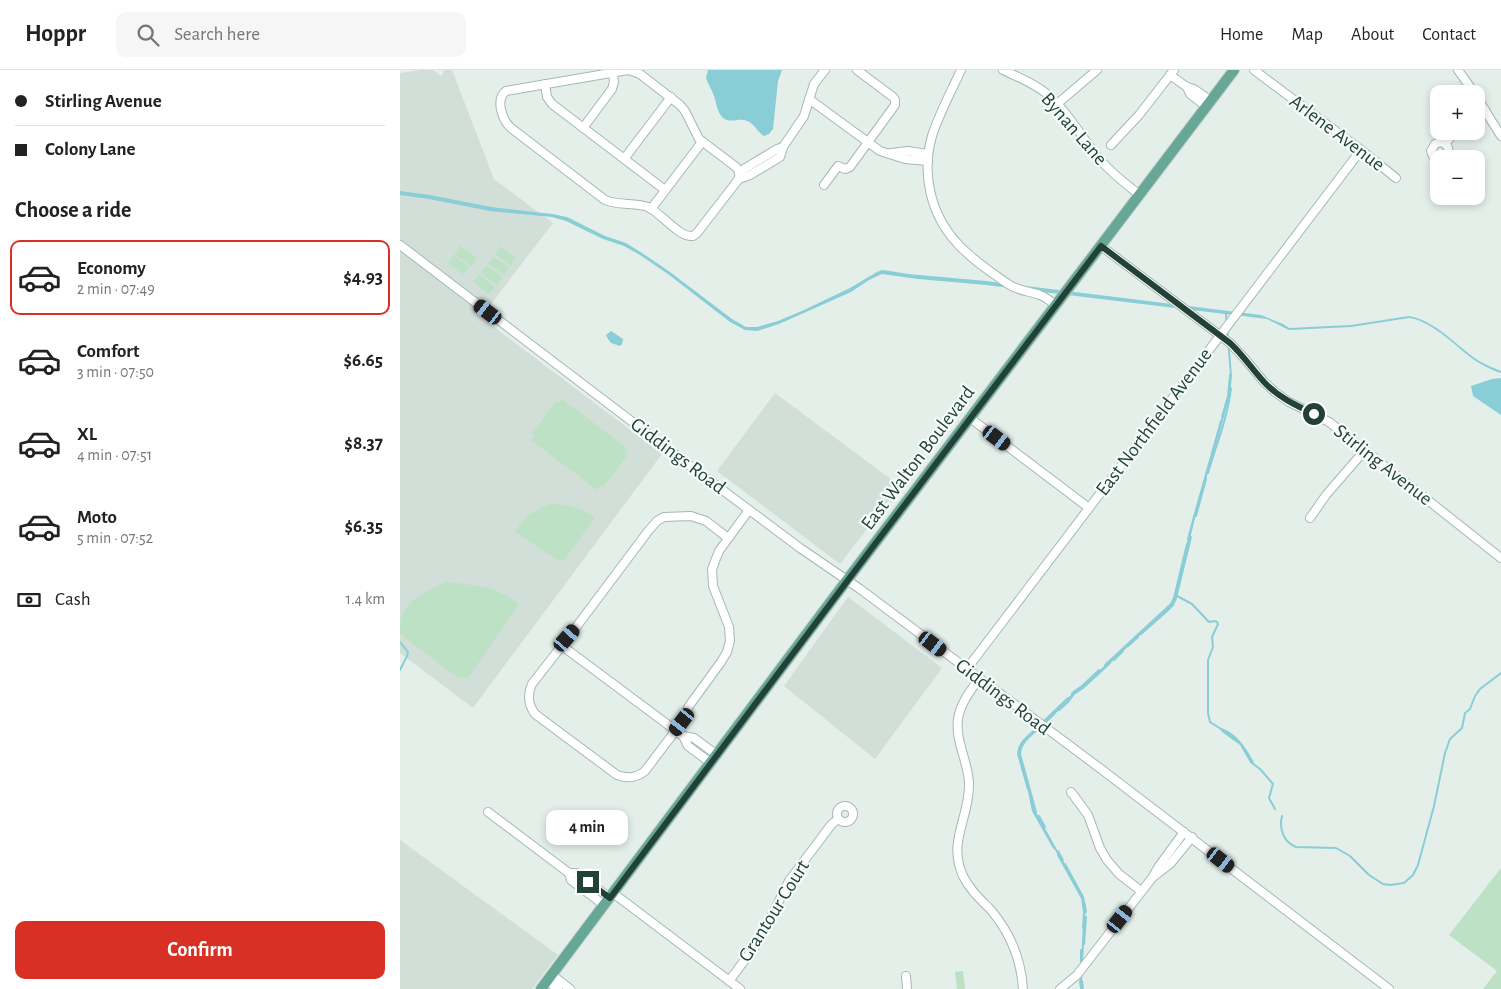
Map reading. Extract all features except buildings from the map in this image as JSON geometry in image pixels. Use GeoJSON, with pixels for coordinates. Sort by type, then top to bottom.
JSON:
{"type":"FeatureCollection","features":[{"type":"Feature","properties":{"kind":"main road","name":"East Walton Boulevard"},"geometry":{"type":"LineString","coordinates":[[547,982],[847,580],[1234,70]]}},
{"type":"Feature","properties":{"kind":"street"},"geometry":{"type":"LineString","coordinates":[[739,175],[736,167],[702,142],[697,136],[684,108],[637,72],[628,70],[507,90],[502,94],[500,100],[503,116],[508,126],[605,200],[647,207],[685,235],[693,236],[739,175],[777,149],[783,147],[803,118],[814,84],[826,70]]}},
{"type":"Feature","properties":{"kind":"street"},"geometry":{"type":"LineString","coordinates":[[824,185],[838,166],[845,169],[850,167],[894,109],[896,102],[893,97],[857,70]]}},
{"type":"Feature","properties":{"kind":"street"},"geometry":{"type":"LineString","coordinates":[[961,70],[935,126],[928,158],[928,182],[932,201],[942,222],[956,242],[969,254],[1011,286],[1043,296],[1056,305]]}},
{"type":"Feature","properties":{"kind":"street","name":"Bynan Lane"},"geometry":{"type":"LineString","coordinates":[[1003,70],[1038,87],[1057,104],[1104,164],[1140,195]]}},
{"type":"Feature","properties":{"kind":"street"},"geometry":{"type":"LineString","coordinates":[[1057,104],[1097,70]]}},
{"type":"Feature","properties":{"kind":"street","name":"Arlene Avenue"},"geometry":{"type":"LineString","coordinates":[[1254,70],[1396,178]]}},
{"type":"Feature","properties":{"kind":"street"},"geometry":{"type":"LineString","coordinates":[[1458,70],[1469,85]]}},
{"type":"Feature","properties":{"kind":"street"},"geometry":{"type":"LineString","coordinates":[[1111,146],[1139,115],[1172,72],[1187,88],[1194,89],[1209,104]]}},
{"type":"Feature","properties":{"kind":"street"},"geometry":{"type":"LineString","coordinates":[[583,128],[612,89],[614,82],[613,73]]}},
{"type":"Feature","properties":{"kind":"street"},"geometry":{"type":"LineString","coordinates":[[545,84],[547,97],[550,102],[665,190]]}},
{"type":"Feature","properties":{"kind":"street"},"geometry":{"type":"LineString","coordinates":[[624,159],[671,97]]}},
{"type":"Feature","properties":{"kind":"street"},"geometry":{"type":"LineString","coordinates":[[809,99],[881,152],[908,151],[928,158]]}},
{"type":"Feature","properties":{"kind":"street"},"geometry":{"type":"LineString","coordinates":[[1485,110],[1501,136]]}},
{"type":"Feature","properties":{"kind":"street"},"geometry":{"type":"LineString","coordinates":[[1445,144],[1448,140]]}},
{"type":"Feature","properties":{"kind":"street"},"geometry":{"type":"LineString","coordinates":[[651,209],[702,142]]}},
{"type":"Feature","properties":{"kind":"street"},"geometry":{"type":"LineString","coordinates":[[1432,150],[1437,142],[1445,144]]}},
{"type":"Feature","properties":{"kind":"street"},"geometry":{"type":"LineString","coordinates":[[1445,144],[1447,150]]}},
{"type":"Feature","properties":{"kind":"street","name":"East Northfield Avenue"},"geometry":{"type":"LineString","coordinates":[[966,670],[1361,150]]}},
{"type":"Feature","properties":{"kind":"street","name":"Giddings Road"},"geometry":{"type":"LineString","coordinates":[[400,245],[497,318],[558,367],[1184,832],[1389,989]]}},
{"type":"Feature","properties":{"kind":"street","name":"Stirling Avenue"},"geometry":{"type":"LineString","coordinates":[[1101,246],[1238,350],[1261,379],[1275,392],[1289,402],[1324,419],[1501,558]]}},
{"type":"Feature","properties":{"kind":"street"},"geometry":{"type":"LineString","coordinates":[[970,418],[1089,508]]}},
{"type":"Feature","properties":{"kind":"street"},"geometry":{"type":"LineString","coordinates":[[1310,518],[1326,495],[1364,450]]}},
{"type":"Feature","properties":{"kind":"street"},"geometry":{"type":"LineString","coordinates":[[728,538],[706,521],[697,517],[672,516],[659,519],[534,680],[529,693],[531,707],[537,716],[613,773],[623,777],[634,777],[644,772],[686,716],[688,706],[723,659],[728,649],[729,627],[714,590],[711,577],[714,561],[749,510]]}},
{"type":"Feature","properties":{"kind":"street"},"geometry":{"type":"LineString","coordinates":[[561,645],[684,736],[694,738],[714,759]]}},
{"type":"Feature","properties":{"kind":"street"},"geometry":{"type":"LineString","coordinates":[[979,679],[960,709],[958,722],[959,738],[967,765],[969,785],[967,805],[958,837],[958,858],[961,872],[969,886],[994,914],[1010,940],[1018,961],[1023,989]]}},
{"type":"Feature","properties":{"kind":"street"},"geometry":{"type":"LineString","coordinates":[[1070,792],[1088,815],[1100,848],[1107,860],[1119,874],[1141,891]]}},
{"type":"Feature","properties":{"kind":"street"},"geometry":{"type":"LineString","coordinates":[[488,812],[569,873],[576,873],[609,899],[740,989]]}},
{"type":"Feature","properties":{"kind":"street","name":"Grantour Court"},"geometry":{"type":"LineString","coordinates":[[729,981],[761,938],[790,878],[831,825],[838,819]]}},
{"type":"Feature","properties":{"kind":"street"},"geometry":{"type":"LineString","coordinates":[[1060,989],[1077,976],[1152,878],[1184,832]]}},
{"type":"Feature","properties":{"kind":"street"},"geometry":{"type":"LineString","coordinates":[[1152,878],[1171,863],[1192,838]]}},
{"type":"Feature","properties":{"kind":"street"},"geometry":{"type":"LineString","coordinates":[[906,976],[907,989]]}},
{"type":"Feature","properties":{"kind":"street"},"geometry":{"type":"LineString","coordinates":[[547,982],[558,989]]}},
{"type":"Feature","properties":{"kind":"street"},"geometry":{"type":"LineString","coordinates":[[547,982],[570,989]]}},
{"type":"Feature","properties":{"kind":"shaded area"},"geometry":{"type":"Polygon","coordinates":[[[433,70],[441,76],[445,70],[452,70],[494,179],[553,223],[481,317],[662,454],[473,708],[400,653],[400,73],[433,70]]]}},
{"type":"Feature","properties":{"kind":"shaded area"},"geometry":{"type":"Polygon","coordinates":[[[775,393],[900,486],[840,564],[717,471],[775,393]]]}},
{"type":"Feature","properties":{"kind":"shaded area"},"geometry":{"type":"Polygon","coordinates":[[[848,597],[942,668],[875,759],[784,686],[848,597]]]}},
{"type":"Feature","properties":{"kind":"shaded area"},"geometry":{"type":"Polygon","coordinates":[[[400,840],[558,955],[532,989],[400,989],[400,840]]]}},
{"type":"Feature","properties":{"kind":"green space"},"geometry":{"type":"Polygon","coordinates":[[[460,246],[477,258],[471,266],[454,254],[460,246]]]}},
{"type":"Feature","properties":{"kind":"green space"},"geometry":{"type":"Polygon","coordinates":[[[500,246],[516,258],[511,266],[495,254],[500,246]]]}},
{"type":"Feature","properties":{"kind":"green space"},"geometry":{"type":"Polygon","coordinates":[[[453,255],[469,267],[464,275],[448,263],[453,255]]]}},
{"type":"Feature","properties":{"kind":"green space"},"geometry":{"type":"Polygon","coordinates":[[[493,256],[509,267],[504,275],[488,263],[493,256]]]}},
{"type":"Feature","properties":{"kind":"green space"},"geometry":{"type":"Polygon","coordinates":[[[486,265],[502,277],[497,285],[481,273],[486,265]]]}},
{"type":"Feature","properties":{"kind":"green space"},"geometry":{"type":"Polygon","coordinates":[[[479,274],[495,287],[489,294],[473,282],[479,274]]]}},
{"type":"Feature","properties":{"kind":"green space"},"geometry":{"type":"Polygon","coordinates":[[[562,399],[628,449],[625,453],[627,456],[603,487],[601,486],[597,490],[531,440],[535,436],[532,433],[556,401],[559,403],[562,399]]]}},
{"type":"Feature","properties":{"kind":"green space"},"geometry":{"type":"Polygon","coordinates":[[[550,504],[574,507],[585,511],[595,518],[564,560],[559,561],[515,532],[530,515],[550,504]]]}},
{"type":"Feature","properties":{"kind":"green space"},"geometry":{"type":"Polygon","coordinates":[[[446,582],[494,590],[503,593],[519,604],[469,677],[458,678],[400,634],[402,615],[411,602],[446,582]]]}},
{"type":"Feature","properties":{"kind":"green space"},"geometry":{"type":"Polygon","coordinates":[[[1501,868],[1501,989],[1483,989],[1497,971],[1449,935],[1501,868]]]}},
{"type":"Feature","properties":{"kind":"green space"},"geometry":{"type":"Polygon","coordinates":[[[963,971],[965,989],[957,989],[955,972],[963,971]]]}},
{"type":"Feature","properties":{"kind":"water"},"geometry":{"type":"Polygon","coordinates":[[[708,70],[782,70],[778,81],[773,129],[769,134],[764,136],[747,121],[727,120],[721,116],[706,78],[708,70]]]}},
{"type":"Feature","properties":{"kind":"water"},"geometry":{"type":"Polygon","coordinates":[[[400,191],[491,207],[567,217],[605,236],[626,243],[746,327],[757,327],[778,321],[850,288],[882,270],[1261,315],[1289,328],[1351,325],[1409,316],[1419,319],[1437,328],[1479,361],[1501,371],[1501,373],[1479,363],[1428,324],[1409,318],[1351,327],[1289,330],[1267,319],[1227,314],[1232,376],[1230,396],[1195,518],[1173,605],[1090,682],[1074,694],[1068,702],[1023,743],[1020,749],[1035,810],[1086,905],[1083,989],[1081,989],[1084,905],[1082,898],[1033,811],[1018,748],[1073,692],[1088,681],[1171,604],[1174,598],[1193,517],[1228,396],[1230,375],[1225,314],[882,274],[851,292],[779,324],[757,331],[745,330],[730,322],[640,255],[566,221],[552,217],[490,211],[400,195],[400,191]]]}},
{"type":"Feature","properties":{"kind":"water"},"geometry":{"type":"Polygon","coordinates":[[[611,331],[623,339],[620,346],[611,343],[608,339],[606,335],[611,331]]]}},
{"type":"Feature","properties":{"kind":"water"},"geometry":{"type":"Polygon","coordinates":[[[1501,378],[1501,415],[1473,396],[1471,386],[1501,378]]]}},
{"type":"Feature","properties":{"kind":"water"},"geometry":{"type":"Polygon","coordinates":[[[1221,728],[1236,737],[1254,762],[1251,764],[1240,745],[1222,732],[1221,728]]]}},
{"type":"Feature","properties":{"kind":"waterway"},"geometry":{"type":"LineString","coordinates":[[1222,417],[1228,396],[1230,375]]}},
{"type":"Feature","properties":{"kind":"waterway"},"geometry":{"type":"LineString","coordinates":[[1208,473],[1225,420],[1231,388]]}},
{"type":"Feature","properties":{"kind":"waterway"},"geometry":{"type":"LineString","coordinates":[[1188,539],[1221,421]]}},
{"type":"Feature","properties":{"kind":"waterway"},"geometry":{"type":"LineString","coordinates":[[1196,516],[1206,479]]}},
{"type":"Feature","properties":{"kind":"waterway"},"geometry":{"type":"LineString","coordinates":[[1141,634],[1173,605],[1191,537]]}},
{"type":"Feature","properties":{"kind":"waterway"},"geometry":{"type":"LineString","coordinates":[[1105,665],[1171,604],[1187,544]]}},
{"type":"Feature","properties":{"kind":"waterway"},"geometry":{"type":"LineString","coordinates":[[1177,596],[1192,604],[1209,622],[1215,621],[1218,624],[1212,637],[1213,647],[1208,660],[1208,713],[1210,722],[1221,729]]}},
{"type":"Feature","properties":{"kind":"waterway"},"geometry":{"type":"LineString","coordinates":[[1128,646],[1138,637]]}},
{"type":"Feature","properties":{"kind":"waterway"},"geometry":{"type":"LineString","coordinates":[[400,642],[408,652],[400,670]]}},
{"type":"Feature","properties":{"kind":"waterway"},"geometry":{"type":"LineString","coordinates":[[1114,660],[1123,651]]}},
{"type":"Feature","properties":{"kind":"waterway"},"geometry":{"type":"LineString","coordinates":[[1059,710],[1074,694],[1110,663]]}},
{"type":"Feature","properties":{"kind":"waterway"},"geometry":{"type":"LineString","coordinates":[[1072,693],[1099,670]]}},
{"type":"Feature","properties":{"kind":"waterway"},"geometry":{"type":"LineString","coordinates":[[1282,816],[1283,834],[1292,845],[1296,847],[1336,848],[1350,856],[1369,875],[1383,884],[1404,883],[1413,875],[1418,865],[1450,739],[1462,728],[1465,713],[1470,709],[1480,689],[1501,673]]}},
{"type":"Feature","properties":{"kind":"waterway"},"geometry":{"type":"LineString","coordinates":[[1044,721],[1068,698]]}},
{"type":"Feature","properties":{"kind":"waterway"},"geometry":{"type":"LineString","coordinates":[[1046,722],[1055,713]]}},
{"type":"Feature","properties":{"kind":"waterway"},"geometry":{"type":"LineString","coordinates":[[1028,789],[1018,754],[1022,743],[1037,728]]}},
{"type":"Feature","properties":{"kind":"waterway"},"geometry":{"type":"LineString","coordinates":[[1036,812],[1020,754],[1024,743],[1038,729]]}},
{"type":"Feature","properties":{"kind":"waterway"},"geometry":{"type":"LineString","coordinates":[[1252,763],[1273,784],[1269,798],[1275,809]]}},
{"type":"Feature","properties":{"kind":"waterway"},"geometry":{"type":"LineString","coordinates":[[1030,796],[1033,811],[1054,848]]}},
{"type":"Feature","properties":{"kind":"waterway"},"geometry":{"type":"LineString","coordinates":[[1039,816],[1045,827]]}},
{"type":"Feature","properties":{"kind":"waterway"},"geometry":{"type":"LineString","coordinates":[[1058,851],[1063,860]]}},
{"type":"Feature","properties":{"kind":"waterway"},"geometry":{"type":"LineString","coordinates":[[1058,855],[1082,898],[1084,912],[1083,928]]}},
{"type":"Feature","properties":{"kind":"waterway"},"geometry":{"type":"LineString","coordinates":[[1065,864],[1083,897],[1086,912]]}},
{"type":"Feature","properties":{"kind":"waterway"},"geometry":{"type":"LineString","coordinates":[[1084,944],[1086,917]]}},
{"type":"Feature","properties":{"kind":"waterway"},"geometry":{"type":"LineString","coordinates":[[1081,950],[1081,963]]}},
{"type":"Feature","properties":{"kind":"waterway"},"geometry":{"type":"LineString","coordinates":[[1080,981],[1081,989]]}},
{"type":"Feature","properties":{"kind":"waterway"},"geometry":{"type":"LineString","coordinates":[[1082,981],[1083,989]]}},
{"type":"Feature","properties":{"kind":"route"},"geometry":{"type":"LineString","coordinates":[[588,882],[610,898],[1101,246],[1230,343],[1269,387],[1289,402],[1314,414]]}}]}
